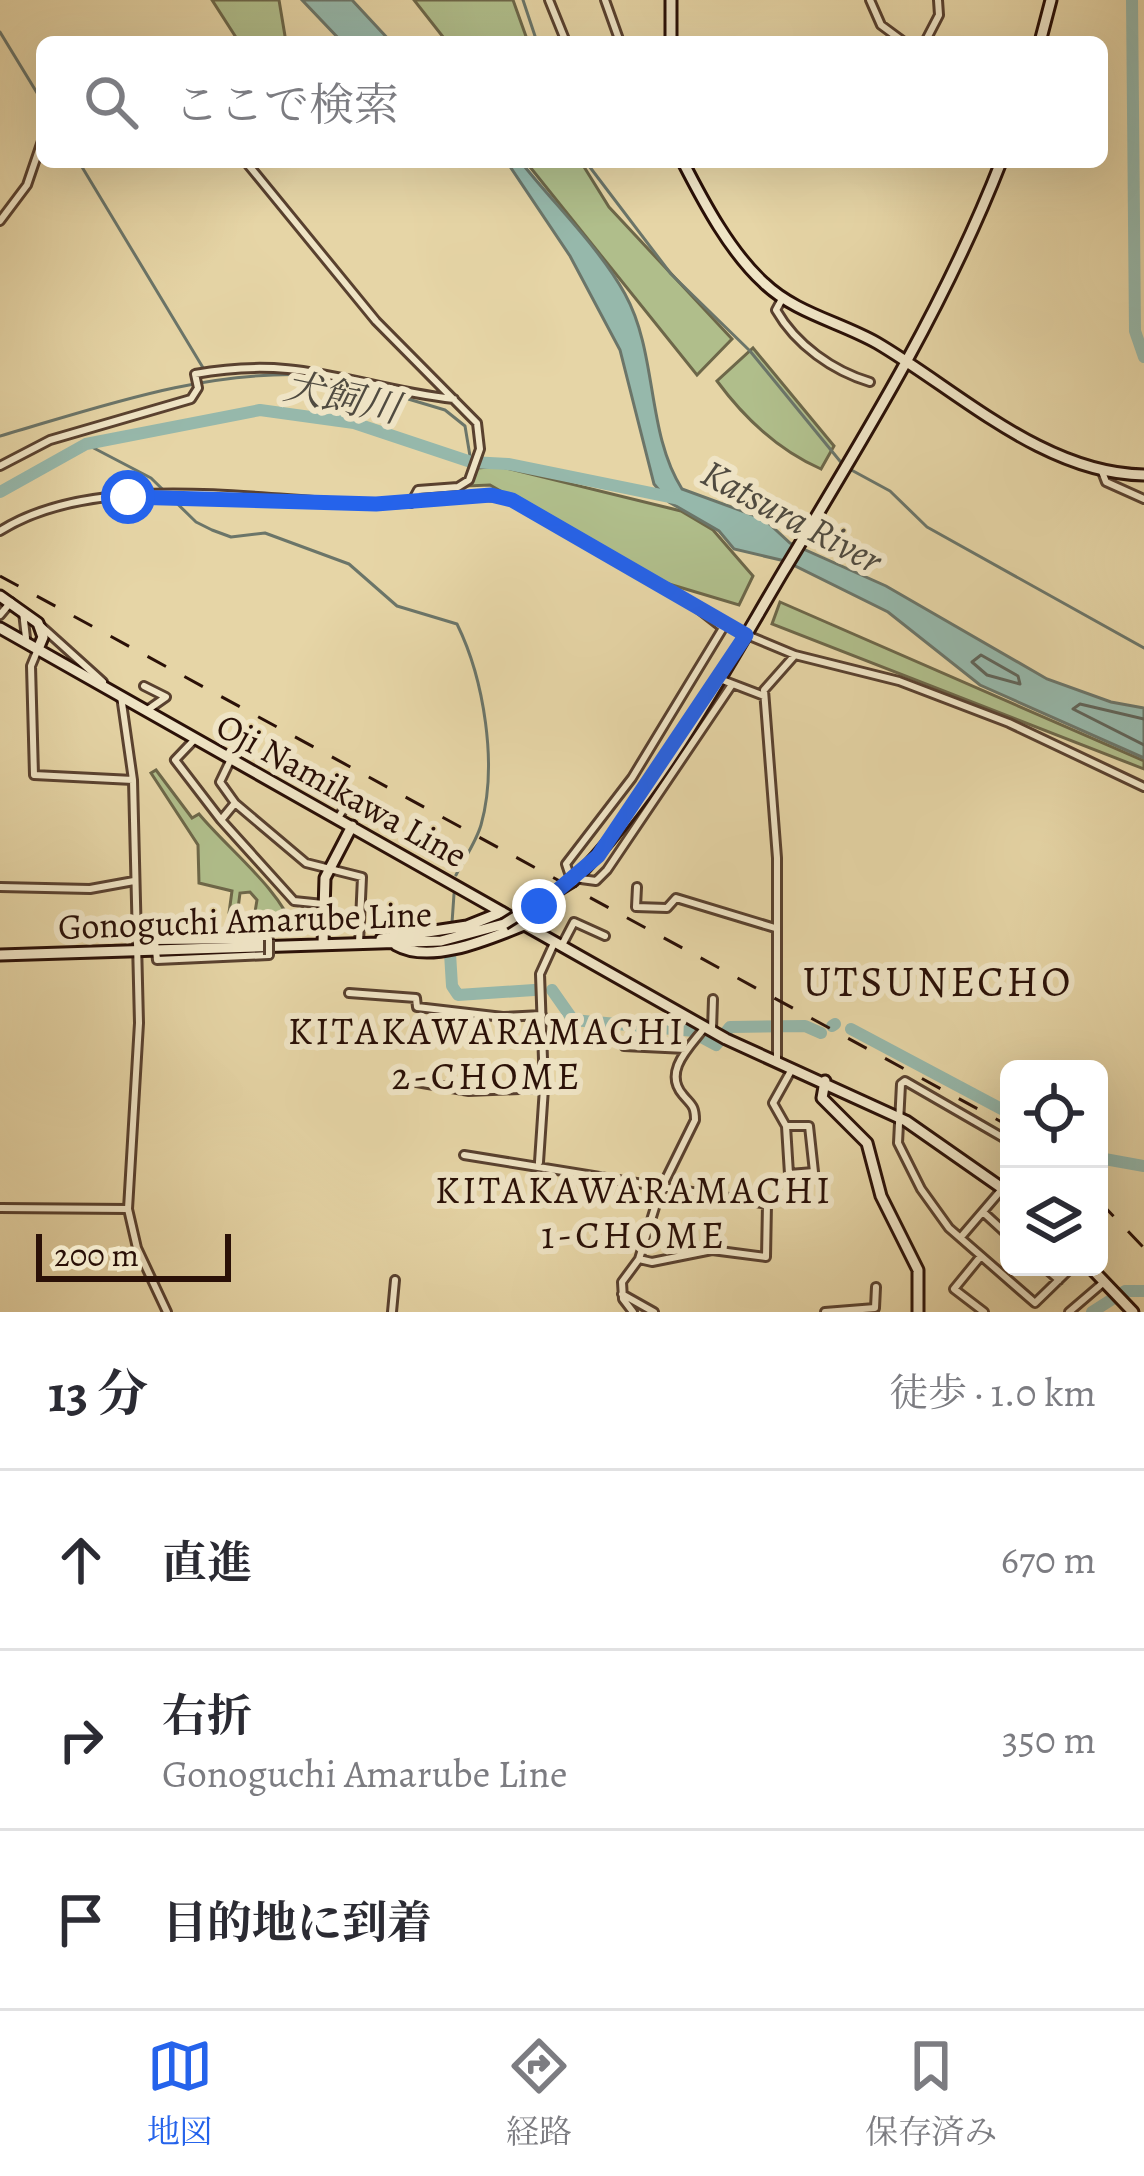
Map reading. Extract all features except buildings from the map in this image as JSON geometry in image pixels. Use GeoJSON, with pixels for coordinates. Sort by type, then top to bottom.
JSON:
{"type":"FeatureCollection","features":[{"type":"Feature","properties":{"kind":"main road"},"geometry":{"type":"LineString","coordinates":[[671,0],[671,36]]}},
{"type":"Feature","properties":{"kind":"main road"},"geometry":{"type":"LineString","coordinates":[[1042,36],[1051,0]]}},
{"type":"Feature","properties":{"kind":"main road"},"geometry":{"type":"LineString","coordinates":[[687,168],[740,255],[782,298],[872,340],[1010,430],[1101,469],[1144,475]]}},
{"type":"Feature","properties":{"kind":"main road","name":"Gonoguchi Amarube Line"},"geometry":{"type":"LineString","coordinates":[[0,956],[441,941],[503,918],[574,878],[628,815],[755,621],[907,364],[997,168]]}},
{"type":"Feature","properties":{"kind":"main road","name":"Oji Namikawa Line"},"geometry":{"type":"LineString","coordinates":[[5,599],[38,622]]}},
{"type":"Feature","properties":{"kind":"main road"},"geometry":{"type":"LineString","coordinates":[[38,622],[43,637],[38,649]]}},
{"type":"Feature","properties":{"kind":"main road"},"geometry":{"type":"LineString","coordinates":[[0,628],[118,694]]}},
{"type":"Feature","properties":{"kind":"main road","name":"Oji Namikawa Line"},"geometry":{"type":"LineString","coordinates":[[118,694],[503,918],[525,924],[714,1033],[900,1118],[1000,1182]]}},
{"type":"Feature","properties":{"kind":"main road"},"geometry":{"type":"LineString","coordinates":[[322,944],[329,869],[352,826]]}},
{"type":"Feature","properties":{"kind":"main road"},"geometry":{"type":"LineString","coordinates":[[362,943],[503,918]]}},
{"type":"Feature","properties":{"kind":"main road"},"geometry":{"type":"LineString","coordinates":[[392,943],[406,951],[459,947],[525,924]]}},
{"type":"Feature","properties":{"kind":"main road"},"geometry":{"type":"LineString","coordinates":[[825,1081],[822,1099],[867,1143],[877,1186],[920,1276],[918,1312]]}},
{"type":"Feature","properties":{"kind":"main road"},"geometry":{"type":"LineString","coordinates":[[1098,1276],[1132,1312]]}},
{"type":"Feature","properties":{"kind":"street"},"geometry":{"type":"LineString","coordinates":[[549,0],[564,36]]}},
{"type":"Feature","properties":{"kind":"street"},"geometry":{"type":"LineString","coordinates":[[604,0],[618,36]]}},
{"type":"Feature","properties":{"kind":"street"},"geometry":{"type":"LineString","coordinates":[[870,0],[881,26],[895,36]]}},
{"type":"Feature","properties":{"kind":"street"},"geometry":{"type":"LineString","coordinates":[[928,36],[939,15],[938,0]]}},
{"type":"Feature","properties":{"kind":"street"},"geometry":{"type":"LineString","coordinates":[[0,220],[27,184],[36,158]]}},
{"type":"Feature","properties":{"kind":"street"},"geometry":{"type":"LineString","coordinates":[[251,168],[376,321],[477,423],[480,449],[473,472],[458,487],[413,492],[411,503]]}},
{"type":"Feature","properties":{"kind":"street"},"geometry":{"type":"LineString","coordinates":[[782,298],[776,310],[797,337],[845,374],[870,382]]}},
{"type":"Feature","properties":{"kind":"street"},"geometry":{"type":"LineString","coordinates":[[0,466],[50,440],[190,399],[198,388],[195,374],[224,369],[319,369],[454,399]]}},
{"type":"Feature","properties":{"kind":"street"},"geometry":{"type":"LineString","coordinates":[[1101,469],[1106,482],[1144,499]]}},
{"type":"Feature","properties":{"kind":"street"},"geometry":{"type":"LineString","coordinates":[[0,531],[74,505],[128,497],[411,503],[491,495],[512,500],[746,635],[795,655],[899,681],[1009,723],[1144,787]]}},
{"type":"Feature","properties":{"kind":"street"},"geometry":{"type":"LineString","coordinates":[[0,615],[5,599]]}},
{"type":"Feature","properties":{"kind":"street"},"geometry":{"type":"LineString","coordinates":[[693,603],[723,628],[707,669],[643,770],[566,864],[574,878],[596,881],[607,870],[728,684],[764,696]]}},
{"type":"Feature","properties":{"kind":"street"},"geometry":{"type":"LineString","coordinates":[[23,610],[26,638]]}},
{"type":"Feature","properties":{"kind":"street","name":"Oji Namikawa Line"},"geometry":{"type":"LineString","coordinates":[[38,622],[118,694]]}},
{"type":"Feature","properties":{"kind":"street"},"geometry":{"type":"LineString","coordinates":[[38,649],[31,666],[34,775],[133,779]]}},
{"type":"Feature","properties":{"kind":"street"},"geometry":{"type":"LineString","coordinates":[[777,1063],[774,803],[764,696],[766,684],[795,655]]}},
{"type":"Feature","properties":{"kind":"street"},"geometry":{"type":"LineString","coordinates":[[144,686],[166,697],[146,711]]}},
{"type":"Feature","properties":{"kind":"street"},"geometry":{"type":"LineString","coordinates":[[118,694],[133,779],[139,1044],[128,1209],[137,1248],[166,1312]]}},
{"type":"Feature","properties":{"kind":"street"},"geometry":{"type":"LineString","coordinates":[[196,739],[175,760],[221,820],[294,901],[323,904]]}},
{"type":"Feature","properties":{"kind":"street"},"geometry":{"type":"LineString","coordinates":[[232,759],[220,782],[235,803],[306,863],[362,877],[362,943]]}},
{"type":"Feature","properties":{"kind":"street"},"geometry":{"type":"LineString","coordinates":[[662,774],[671,776]]}},
{"type":"Feature","properties":{"kind":"street"},"geometry":{"type":"LineString","coordinates":[[331,784],[352,796],[338,818]]}},
{"type":"Feature","properties":{"kind":"street"},"geometry":{"type":"LineString","coordinates":[[221,820],[235,803]]}},
{"type":"Feature","properties":{"kind":"street"},"geometry":{"type":"LineString","coordinates":[[0,887],[90,889],[135,881]]}},
{"type":"Feature","properties":{"kind":"street"},"geometry":{"type":"LineString","coordinates":[[637,887],[636,907],[667,908],[676,898],[775,928]]}},
{"type":"Feature","properties":{"kind":"street"},"geometry":{"type":"LineString","coordinates":[[539,1163],[544,1088],[540,974],[574,922],[604,936]]}},
{"type":"Feature","properties":{"kind":"street"},"geometry":{"type":"LineString","coordinates":[[269,940],[268,956],[158,961],[154,951],[155,941],[269,940]]}},
{"type":"Feature","properties":{"kind":"street"},"geometry":{"type":"LineString","coordinates":[[350,993],[416,998],[416,1007],[503,1017],[542,1015]]}},
{"type":"Feature","properties":{"kind":"street"},"geometry":{"type":"LineString","coordinates":[[633,1312],[621,1294],[622,1282],[640,1259],[659,1190],[695,1120],[695,1108],[674,1077],[688,1049],[714,1033],[713,999]]}},
{"type":"Feature","properties":{"kind":"street"},"geometry":{"type":"LineString","coordinates":[[624,1046],[688,1049]]}},
{"type":"Feature","properties":{"kind":"street"},"geometry":{"type":"LineString","coordinates":[[786,1126],[809,1126],[814,1172],[789,1174],[786,1126],[773,1103],[793,1069]]}},
{"type":"Feature","properties":{"kind":"street"},"geometry":{"type":"LineString","coordinates":[[399,1079],[469,1091],[544,1088]]}},
{"type":"Feature","properties":{"kind":"street"},"geometry":{"type":"LineString","coordinates":[[1000,1136],[905,1081],[898,1143],[921,1189],[960,1238],[1034,1303]]}},
{"type":"Feature","properties":{"kind":"street"},"geometry":{"type":"LineString","coordinates":[[464,1155],[539,1163],[659,1190],[766,1204],[766,1257],[712,1250],[652,1262],[640,1259]]}},
{"type":"Feature","properties":{"kind":"street"},"geometry":{"type":"LineString","coordinates":[[960,1238],[1000,1194]]}},
{"type":"Feature","properties":{"kind":"street"},"geometry":{"type":"LineString","coordinates":[[0,1208],[128,1209]]}},
{"type":"Feature","properties":{"kind":"street"},"geometry":{"type":"LineString","coordinates":[[983,1212],[1000,1228]]}},
{"type":"Feature","properties":{"kind":"street"},"geometry":{"type":"LineString","coordinates":[[981,1256],[954,1289],[984,1312]]}},
{"type":"Feature","properties":{"kind":"street"},"geometry":{"type":"LineString","coordinates":[[1054,1276],[1058,1280]]}},
{"type":"Feature","properties":{"kind":"street"},"geometry":{"type":"LineString","coordinates":[[1028,1312],[1062,1276]]}},
{"type":"Feature","properties":{"kind":"street"},"geometry":{"type":"LineString","coordinates":[[392,1312],[395,1280]]}},
{"type":"Feature","properties":{"kind":"street"},"geometry":{"type":"LineString","coordinates":[[1069,1312],[1104,1282]]}},
{"type":"Feature","properties":{"kind":"street"},"geometry":{"type":"LineString","coordinates":[[825,1312],[874,1308],[876,1287]]}},
{"type":"Feature","properties":{"kind":"street"},"geometry":{"type":"LineString","coordinates":[[621,1294],[655,1312]]}},
{"type":"Feature","properties":{"kind":"street"},"geometry":{"type":"LineString","coordinates":[[958,1312],[966,1298]]}},
{"type":"Feature","properties":{"kind":"green space"},"geometry":{"type":"Polygon","coordinates":[[[212,0],[279,0],[285,36],[235,36],[212,0]]]}},
{"type":"Feature","properties":{"kind":"green space"},"geometry":{"type":"Polygon","coordinates":[[[414,0],[513,0],[526,36],[442,36],[414,0]]]}},
{"type":"Feature","properties":{"kind":"green space"},"geometry":{"type":"Polygon","coordinates":[[[531,168],[585,168],[609,207],[732,339],[697,375],[531,168]]]}},
{"type":"Feature","properties":{"kind":"green space"},"geometry":{"type":"Polygon","coordinates":[[[753,348],[834,446],[821,469],[763,432],[717,381],[753,348]]]}},
{"type":"Feature","properties":{"kind":"green space"},"geometry":{"type":"Polygon","coordinates":[[[498,466],[681,511],[713,530],[753,576],[739,605],[659,581],[490,485],[467,486],[478,468],[498,466]]]}},
{"type":"Feature","properties":{"kind":"green space"},"geometry":{"type":"Polygon","coordinates":[[[780,602],[1144,761],[1144,769],[772,624],[780,602]]]}},
{"type":"Feature","properties":{"kind":"green space"},"geometry":{"type":"Polygon","coordinates":[[[156,770],[192,818],[199,814],[266,885],[294,930],[278,934],[275,921],[255,912],[257,900],[250,892],[240,893],[236,924],[229,913],[232,891],[199,883],[198,845],[151,773],[156,770]]]}},
{"type":"Feature","properties":{"kind":"water"},"geometry":{"type":"Polygon","coordinates":[[[302,0],[352,0],[385,36],[336,36],[302,0]]]}},
{"type":"Feature","properties":{"kind":"water"},"geometry":{"type":"Polygon","coordinates":[[[511,168],[526,168],[625,294],[643,342],[663,443],[682,489],[764,519],[790,543],[886,586],[1047,679],[1111,702],[1144,708],[1144,758],[980,685],[888,612],[785,561],[734,549],[719,531],[669,502],[654,484],[620,350],[570,256],[511,168]]]}},
{"type":"Feature","properties":{"kind":"waterway"},"geometry":{"type":"LineString","coordinates":[[523,0],[535,36]]}},
{"type":"Feature","properties":{"kind":"waterway"},"geometry":{"type":"LineString","coordinates":[[1132,0],[1135,331],[1144,357]]}},
{"type":"Feature","properties":{"kind":"waterway"},"geometry":{"type":"LineString","coordinates":[[0,32],[36,91]]}},
{"type":"Feature","properties":{"kind":"waterway"},"geometry":{"type":"LineString","coordinates":[[83,168],[205,371]]}},
{"type":"Feature","properties":{"kind":"waterway"},"geometry":{"type":"LineString","coordinates":[[591,168],[671,274],[750,351],[844,466],[890,491],[927,527],[1144,648]]}},
{"type":"Feature","properties":{"kind":"waterway"},"geometry":{"type":"LineString","coordinates":[[0,436],[193,384],[312,375]]}},
{"type":"Feature","properties":{"kind":"waterway"},"geometry":{"type":"LineString","coordinates":[[321,377],[347,382]]}},
{"type":"Feature","properties":{"kind":"waterway"},"geometry":{"type":"LineString","coordinates":[[368,387],[445,410],[465,426],[471,462]]}},
{"type":"Feature","properties":{"kind":"waterway","name":"犬飼川"},"geometry":{"type":"LineString","coordinates":[[0,492],[86,444],[260,410],[354,423],[471,462],[508,464],[680,499]]}},
{"type":"Feature","properties":{"kind":"waterway"},"geometry":{"type":"LineString","coordinates":[[86,444],[151,478],[196,522],[212,530],[231,537],[265,533],[349,564],[397,606],[457,624],[481,696],[488,776],[481,825],[456,875]]}},
{"type":"Feature","properties":{"kind":"waterway"},"geometry":{"type":"LineString","coordinates":[[452,923],[454,894]]}},
{"type":"Feature","properties":{"kind":"waterway"},"geometry":{"type":"LineString","coordinates":[[450,953],[452,986],[458,995],[534,990]]}},
{"type":"Feature","properties":{"kind":"waterway"},"geometry":{"type":"LineString","coordinates":[[552,990],[573,1020],[694,1031]]}},
{"type":"Feature","properties":{"kind":"waterway"},"geometry":{"type":"LineString","coordinates":[[703,1038],[716,1045],[730,1027],[805,1026],[821,1033]]}},
{"type":"Feature","properties":{"kind":"waterway"},"geometry":{"type":"LineString","coordinates":[[851,1029],[1000,1108]]}},
{"type":"Feature","properties":{"kind":"waterway"},"geometry":{"type":"LineString","coordinates":[[1108,1160],[1144,1166]]}},
{"type":"Feature","properties":{"kind":"waterway"},"geometry":{"type":"LineString","coordinates":[[1092,1312],[1125,1291],[1144,1291]]}},
{"type":"Feature","properties":{"kind":"railway"},"geometry":{"type":"LineString","coordinates":[[0,576],[1000,1121]]}},
{"type":"Feature","properties":{"kind":"railway"},"geometry":{"type":"LineString","coordinates":[[1108,1210],[1144,1248]]}},
{"type":"Feature","properties":{"kind":"district","name":"UTSUNECHO"},"geometry":{"type":"Point","coordinates":[938,981]}},
{"type":"Feature","properties":{"kind":"district","name":"KITAKAWARAMACHI 2-CHOME"},"geometry":{"type":"Point","coordinates":[487,1052]}},
{"type":"Feature","properties":{"kind":"district","name":"KITAKAWARAMACHI 1-CHOME"},"geometry":{"type":"Point","coordinates":[634,1212]}},
{"type":"Feature","properties":{"kind":"route"},"geometry":{"type":"LineString","coordinates":[[128,497],[376,504],[491,495],[512,500],[554,523],[746,635],[598,856],[539,906]]}},
{"type":"Feature","properties":{"kind":"water label","name":"Katsura River"},"geometry":{"type":"Point","coordinates":[792,516]}}]}
